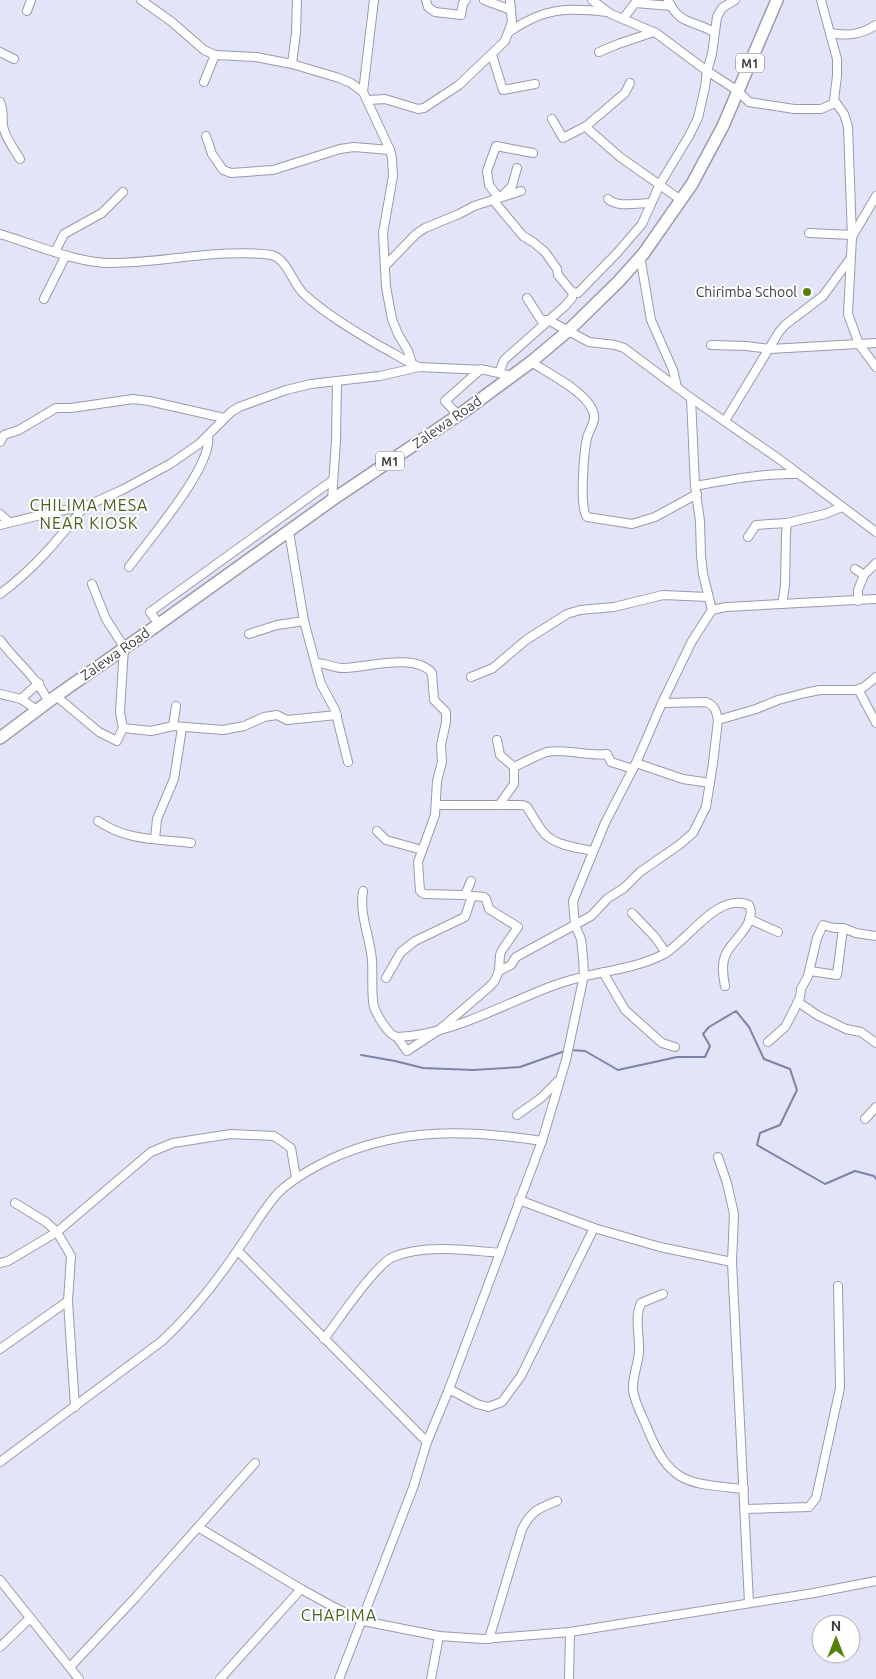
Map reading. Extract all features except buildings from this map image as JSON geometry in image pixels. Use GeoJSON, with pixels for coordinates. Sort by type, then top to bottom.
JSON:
{"type":"FeatureCollection","features":[{"type":"Feature","properties":{"kind":"highway","name":"Zalewa Road"},"geometry":{"type":"LineString","coordinates":[[0,738],[52,698],[332,500],[458,415],[531,362],[569,330],[640,256],[681,200],[711,150],[777,0]]}},
{"type":"Feature","properties":{"kind":"street"},"geometry":{"type":"LineString","coordinates":[[27,11],[31,0]]}},
{"type":"Feature","properties":{"kind":"street"},"geometry":{"type":"LineString","coordinates":[[141,0],[172,22],[204,50],[215,55],[256,57],[292,64],[339,78],[351,83],[363,92],[392,158],[393,176],[383,233],[386,287],[392,319],[398,334],[416,365]]}},
{"type":"Feature","properties":{"kind":"street"},"geometry":{"type":"LineString","coordinates":[[292,64],[296,33],[297,0]]}},
{"type":"Feature","properties":{"kind":"street"},"geometry":{"type":"LineString","coordinates":[[363,92],[374,0]]}},
{"type":"Feature","properties":{"kind":"street"},"geometry":{"type":"LineString","coordinates":[[426,0],[428,7],[435,12],[461,15],[463,3],[466,0]]}},
{"type":"Feature","properties":{"kind":"street"},"geometry":{"type":"LineString","coordinates":[[484,0],[511,10]]}},
{"type":"Feature","properties":{"kind":"street"},"geometry":{"type":"LineString","coordinates":[[368,100],[385,99],[418,109],[424,108],[459,85],[505,41],[512,22],[510,0]]}},
{"type":"Feature","properties":{"kind":"street"},"geometry":{"type":"LineString","coordinates":[[592,0],[609,12],[654,32],[738,91],[749,102],[794,108],[821,109],[835,103]]}},
{"type":"Feature","properties":{"kind":"street"},"geometry":{"type":"LineString","coordinates":[[573,293],[578,293],[595,276],[642,224],[660,184],[698,118],[712,54],[714,32],[720,12],[735,0]]}},
{"type":"Feature","properties":{"kind":"street"},"geometry":{"type":"LineString","coordinates":[[821,0],[837,60],[835,103],[844,114],[848,127],[852,236],[848,314],[859,344],[876,367]]}},
{"type":"Feature","properties":{"kind":"street"},"geometry":{"type":"LineString","coordinates":[[623,19],[635,3],[669,3],[674,11],[684,20],[714,32]]}},
{"type":"Feature","properties":{"kind":"street"},"geometry":{"type":"LineString","coordinates":[[509,32],[538,15],[560,9],[580,8],[609,12]]}},
{"type":"Feature","properties":{"kind":"street"},"geometry":{"type":"LineString","coordinates":[[830,33],[849,36],[866,32],[876,25]]}},
{"type":"Feature","properties":{"kind":"street"},"geometry":{"type":"LineString","coordinates":[[599,52],[654,32]]}},
{"type":"Feature","properties":{"kind":"street"},"geometry":{"type":"LineString","coordinates":[[0,52],[14,59]]}},
{"type":"Feature","properties":{"kind":"street"},"geometry":{"type":"LineString","coordinates":[[204,82],[215,55]]}},
{"type":"Feature","properties":{"kind":"street"},"geometry":{"type":"LineString","coordinates":[[492,55],[503,90],[535,84]]}},
{"type":"Feature","properties":{"kind":"street"},"geometry":{"type":"LineString","coordinates":[[552,119],[563,138],[588,125],[625,93],[630,83]]}},
{"type":"Feature","properties":{"kind":"street"},"geometry":{"type":"LineString","coordinates":[[0,102],[3,126],[20,159]]}},
{"type":"Feature","properties":{"kind":"street"},"geometry":{"type":"LineString","coordinates":[[588,125],[588,130],[620,156],[681,200]]}},
{"type":"Feature","properties":{"kind":"street"},"geometry":{"type":"LineString","coordinates":[[206,136],[212,154],[223,170],[231,174],[273,170],[340,149],[354,147],[390,150]]}},
{"type":"Feature","properties":{"kind":"street"},"geometry":{"type":"LineString","coordinates":[[533,153],[496,146],[487,172],[489,185],[523,236],[545,252],[557,270],[558,275],[573,293]]}},
{"type":"Feature","properties":{"kind":"street"},"geometry":{"type":"LineString","coordinates":[[498,198],[512,186],[517,168]]}},
{"type":"Feature","properties":{"kind":"street"},"geometry":{"type":"LineString","coordinates":[[386,265],[416,234],[474,206],[521,191]]}},
{"type":"Feature","properties":{"kind":"street"},"geometry":{"type":"LineString","coordinates":[[55,252],[64,234],[102,213],[123,192]]}},
{"type":"Feature","properties":{"kind":"street"},"geometry":{"type":"LineString","coordinates":[[852,236],[876,196]]}},
{"type":"Feature","properties":{"kind":"street"},"geometry":{"type":"LineString","coordinates":[[608,199],[611,202],[624,204],[650,204]]}},
{"type":"Feature","properties":{"kind":"street"},"geometry":{"type":"LineString","coordinates":[[809,233],[852,236]]}},
{"type":"Feature","properties":{"kind":"street"},"geometry":{"type":"LineString","coordinates":[[0,234],[66,255],[109,263],[230,254],[272,255],[278,257],[303,294],[318,306],[364,336],[416,365],[481,369],[512,376]]}},
{"type":"Feature","properties":{"kind":"street"},"geometry":{"type":"LineString","coordinates":[[44,299],[66,255]]}},
{"type":"Feature","properties":{"kind":"street"},"geometry":{"type":"LineString","coordinates":[[640,256],[647,288],[649,314],[673,370],[677,387]]}},
{"type":"Feature","properties":{"kind":"street"},"geometry":{"type":"LineString","coordinates":[[725,421],[779,332],[785,325],[823,296],[850,259]]}},
{"type":"Feature","properties":{"kind":"street"},"geometry":{"type":"LineString","coordinates":[[499,373],[504,360],[565,306],[572,298],[573,293]]}},
{"type":"Feature","properties":{"kind":"street"},"geometry":{"type":"LineString","coordinates":[[527,298],[541,320],[548,320],[589,342],[624,348],[691,398],[779,459],[796,474],[876,532]]}},
{"type":"Feature","properties":{"kind":"street"},"geometry":{"type":"LineString","coordinates":[[712,345],[770,349],[876,343]]}},
{"type":"Feature","properties":{"kind":"street"},"geometry":{"type":"LineString","coordinates":[[531,362],[581,396],[592,409],[595,417],[587,438],[583,482],[583,509],[587,517],[632,524],[655,517],[697,494]]}},
{"type":"Feature","properties":{"kind":"street"},"geometry":{"type":"LineString","coordinates":[[0,525],[53,512],[84,507],[122,490],[170,464],[208,438],[224,418],[239,407],[258,398],[303,386],[398,373],[416,365]]}},
{"type":"Feature","properties":{"kind":"street"},"geometry":{"type":"LineString","coordinates":[[458,415],[445,401],[481,369]]}},
{"type":"Feature","properties":{"kind":"street"},"geometry":{"type":"LineString","coordinates":[[332,500],[337,382]]}},
{"type":"Feature","properties":{"kind":"street"},"geometry":{"type":"LineString","coordinates":[[691,398],[695,486],[700,521],[701,556],[712,610]]}},
{"type":"Feature","properties":{"kind":"street"},"geometry":{"type":"LineString","coordinates":[[0,442],[4,435],[19,430],[56,408],[71,408],[133,399],[224,418]]}},
{"type":"Feature","properties":{"kind":"street"},"geometry":{"type":"LineString","coordinates":[[129,567],[177,504],[190,483],[207,452],[208,438]]}},
{"type":"Feature","properties":{"kind":"street"},"geometry":{"type":"LineString","coordinates":[[695,486],[781,474],[796,474]]}},
{"type":"Feature","properties":{"kind":"street"},"geometry":{"type":"LineString","coordinates":[[766,480],[781,474]]}},
{"type":"Feature","properties":{"kind":"street"},"geometry":{"type":"LineString","coordinates":[[159,624],[150,612],[333,480]]}},
{"type":"Feature","properties":{"kind":"street"},"geometry":{"type":"LineString","coordinates":[[748,537],[756,525],[788,523],[825,514],[842,506]]}},
{"type":"Feature","properties":{"kind":"street"},"geometry":{"type":"LineString","coordinates":[[0,594],[17,581],[53,547],[84,507]]}},
{"type":"Feature","properties":{"kind":"street"},"geometry":{"type":"LineString","coordinates":[[0,514],[9,522]]}},
{"type":"Feature","properties":{"kind":"street"},"geometry":{"type":"LineString","coordinates":[[782,604],[785,586],[788,523]]}},
{"type":"Feature","properties":{"kind":"street"},"geometry":{"type":"LineString","coordinates":[[289,532],[304,620],[321,684],[336,715],[348,762]]}},
{"type":"Feature","properties":{"kind":"street"},"geometry":{"type":"LineString","coordinates":[[858,601],[858,590],[864,575],[876,563]]}},
{"type":"Feature","properties":{"kind":"street"},"geometry":{"type":"LineString","coordinates":[[855,569],[864,575]]}},
{"type":"Feature","properties":{"kind":"street"},"geometry":{"type":"LineString","coordinates":[[0,640],[22,667],[52,698],[99,732],[117,741],[123,728],[120,712],[124,647],[106,619],[92,584]]}},
{"type":"Feature","properties":{"kind":"street"},"geometry":{"type":"LineString","coordinates":[[471,677],[493,668],[526,640],[566,614],[580,610],[614,607],[663,595],[708,596]]}},
{"type":"Feature","properties":{"kind":"street"},"geometry":{"type":"LineString","coordinates":[[339,1679],[413,1488],[427,1442],[449,1389],[542,1141],[576,1017],[584,975],[580,939],[575,925],[573,901],[605,823],[634,766],[692,641],[712,610],[726,607],[874,599]]}},
{"type":"Feature","properties":{"kind":"street"},"geometry":{"type":"LineString","coordinates":[[249,634],[277,625],[304,620]]}},
{"type":"Feature","properties":{"kind":"street"},"geometry":{"type":"LineString","coordinates":[[316,663],[326,663],[339,668],[408,663],[429,668],[432,673],[434,700],[446,712],[446,722],[441,740],[442,762],[437,781],[434,821],[418,862],[421,893],[484,897],[489,908],[518,927],[500,955],[499,971],[494,982],[439,1030],[406,1051],[397,1037],[389,1033],[374,1004],[372,959],[362,913],[363,891]]}},
{"type":"Feature","properties":{"kind":"street"},"geometry":{"type":"LineString","coordinates":[[718,720],[756,710],[778,700],[805,693],[820,690],[858,689],[876,677]]}},
{"type":"Feature","properties":{"kind":"street"},"geometry":{"type":"LineString","coordinates":[[21,699],[39,683]]}},
{"type":"Feature","properties":{"kind":"street"},"geometry":{"type":"LineString","coordinates":[[858,689],[876,723]]}},
{"type":"Feature","properties":{"kind":"street"},"geometry":{"type":"LineString","coordinates":[[0,694],[21,699],[37,710]]}},
{"type":"Feature","properties":{"kind":"street"},"geometry":{"type":"LineString","coordinates":[[499,971],[511,965],[516,957],[591,916],[608,898],[624,888],[640,872],[679,846],[692,833],[706,807],[718,720],[716,709],[706,702],[662,703]]}},
{"type":"Feature","properties":{"kind":"street"},"geometry":{"type":"LineString","coordinates":[[173,726],[176,706]]}},
{"type":"Feature","properties":{"kind":"street"},"geometry":{"type":"LineString","coordinates":[[123,728],[151,731],[173,726],[223,730],[244,726],[264,717],[278,716],[287,720],[336,715]]}},
{"type":"Feature","properties":{"kind":"street"},"geometry":{"type":"LineString","coordinates":[[155,839],[157,819],[174,780],[182,728]]}},
{"type":"Feature","properties":{"kind":"street"},"geometry":{"type":"LineString","coordinates":[[496,740],[500,755],[514,767],[514,784],[499,805]]}},
{"type":"Feature","properties":{"kind":"street"},"geometry":{"type":"LineString","coordinates":[[514,767],[546,752],[563,751],[597,755],[607,754],[610,762],[634,766],[683,779],[710,783]]}},
{"type":"Feature","properties":{"kind":"street"},"geometry":{"type":"LineString","coordinates":[[436,805],[523,805],[527,807],[546,836],[560,843],[593,851]]}},
{"type":"Feature","properties":{"kind":"street"},"geometry":{"type":"LineString","coordinates":[[98,821],[127,836],[191,843]]}},
{"type":"Feature","properties":{"kind":"street"},"geometry":{"type":"LineString","coordinates":[[377,831],[386,840],[422,850]]}},
{"type":"Feature","properties":{"kind":"street"},"geometry":{"type":"LineString","coordinates":[[386,978],[401,952],[415,941],[464,917],[471,881]]}},
{"type":"Feature","properties":{"kind":"street"},"geometry":{"type":"LineString","coordinates":[[397,1037],[454,1026],[584,975],[639,964],[666,953],[714,911],[725,905],[744,903],[749,905],[751,910],[749,919],[747,925],[726,953],[723,970],[725,986]]}},
{"type":"Feature","properties":{"kind":"street"},"geometry":{"type":"LineString","coordinates":[[632,913],[656,937],[666,953]]}},
{"type":"Feature","properties":{"kind":"street"},"geometry":{"type":"LineString","coordinates":[[749,919],[778,932]]}},
{"type":"Feature","properties":{"kind":"street"},"geometry":{"type":"LineString","coordinates":[[768,1042],[785,1026],[798,1002],[801,989],[810,971],[817,938],[822,925],[843,928],[856,933],[876,933]]}},
{"type":"Feature","properties":{"kind":"street"},"geometry":{"type":"LineString","coordinates":[[810,971],[837,975],[843,928]]}},
{"type":"Feature","properties":{"kind":"street"},"geometry":{"type":"LineString","coordinates":[[603,972],[625,1010],[662,1044],[675,1047]]}},
{"type":"Feature","properties":{"kind":"street"},"geometry":{"type":"LineString","coordinates":[[798,1002],[817,1015],[839,1026],[861,1032],[876,1044]]}},
{"type":"Feature","properties":{"kind":"street"},"geometry":{"type":"LineString","coordinates":[[518,1115],[542,1098],[560,1079]]}},
{"type":"Feature","properties":{"kind":"street"},"geometry":{"type":"LineString","coordinates":[[865,1119],[876,1107]]}},
{"type":"Feature","properties":{"kind":"street"},"geometry":{"type":"LineString","coordinates":[[0,1462],[162,1341],[184,1321],[238,1251],[278,1193],[296,1178],[338,1156],[376,1142],[399,1137],[457,1132],[542,1141]]}},
{"type":"Feature","properties":{"kind":"street"},"geometry":{"type":"LineString","coordinates":[[0,1263],[8,1261],[57,1232],[108,1190],[141,1159],[151,1152],[173,1143],[231,1134],[274,1136],[291,1148],[296,1178]]}},
{"type":"Feature","properties":{"kind":"street"},"geometry":{"type":"LineString","coordinates":[[718,1157],[727,1183],[734,1214],[732,1262],[749,1603]]}},
{"type":"Feature","properties":{"kind":"street"},"geometry":{"type":"LineString","coordinates":[[519,1200],[594,1228],[660,1247],[732,1262]]}},
{"type":"Feature","properties":{"kind":"street"},"geometry":{"type":"LineString","coordinates":[[15,1203],[46,1222],[57,1232],[71,1256],[68,1301],[75,1407]]}},
{"type":"Feature","properties":{"kind":"street"},"geometry":{"type":"LineString","coordinates":[[449,1389],[488,1407],[502,1402],[521,1376],[594,1228]]}},
{"type":"Feature","properties":{"kind":"street"},"geometry":{"type":"LineString","coordinates":[[324,1339],[371,1277],[392,1258],[418,1250],[469,1250],[500,1253]]}},
{"type":"Feature","properties":{"kind":"street"},"geometry":{"type":"LineString","coordinates":[[238,1251],[427,1442]]}},
{"type":"Feature","properties":{"kind":"street"},"geometry":{"type":"LineString","coordinates":[[745,1509],[809,1507],[816,1498],[840,1388],[838,1286]]}},
{"type":"Feature","properties":{"kind":"street"},"geometry":{"type":"LineString","coordinates":[[663,1294],[641,1303],[637,1311],[639,1353],[633,1384],[636,1401],[657,1452],[666,1465],[686,1480],[698,1484],[744,1489]]}},
{"type":"Feature","properties":{"kind":"street"},"geometry":{"type":"LineString","coordinates":[[0,1349],[68,1301]]}},
{"type":"Feature","properties":{"kind":"street"},"geometry":{"type":"LineString","coordinates":[[70,1667],[135,1598],[255,1463]]}},
{"type":"Feature","properties":{"kind":"street"},"geometry":{"type":"LineString","coordinates":[[489,1639],[522,1529],[529,1516],[536,1510],[557,1501]]}},
{"type":"Feature","properties":{"kind":"street"},"geometry":{"type":"LineString","coordinates":[[198,1527],[301,1589],[363,1620],[439,1636],[489,1639],[570,1632],[814,1593],[876,1581]]}},
{"type":"Feature","properties":{"kind":"street"},"geometry":{"type":"LineString","coordinates":[[0,1580],[79,1679]]}},
{"type":"Feature","properties":{"kind":"street"},"geometry":{"type":"LineString","coordinates":[[220,1679],[301,1589]]}},
{"type":"Feature","properties":{"kind":"street"},"geometry":{"type":"LineString","coordinates":[[0,1647],[30,1618]]}},
{"type":"Feature","properties":{"kind":"street"},"geometry":{"type":"LineString","coordinates":[[569,1679],[570,1632]]}},
{"type":"Feature","properties":{"kind":"street"},"geometry":{"type":"LineString","coordinates":[[431,1679],[439,1636]]}},
{"type":"Feature","properties":{"kind":"waterway"},"geometry":{"type":"LineString","coordinates":[[570,1050],[585,1051],[618,1070],[677,1057],[705,1057],[710,1046],[703,1034],[709,1027],[736,1011],[749,1027],[764,1059],[790,1069],[797,1090],[780,1125],[760,1133],[757,1145],[825,1184],[855,1171],[874,1176],[876,1179]]}},
{"type":"Feature","properties":{"kind":"waterway"},"geometry":{"type":"LineString","coordinates":[[361,1055],[423,1068],[473,1070],[520,1067],[565,1051]]}},
{"type":"Feature","properties":{"kind":"place","name":"Chirimba School"},"geometry":{"type":"Point","coordinates":[807,292]}},
{"type":"Feature","properties":{"kind":"district","name":"CHILIMA MESA NEAR KIOSK"},"geometry":{"type":"Point","coordinates":[89,514]}},
{"type":"Feature","properties":{"kind":"district","name":"CHAPIMA"},"geometry":{"type":"Point","coordinates":[339,1615]}}]}
